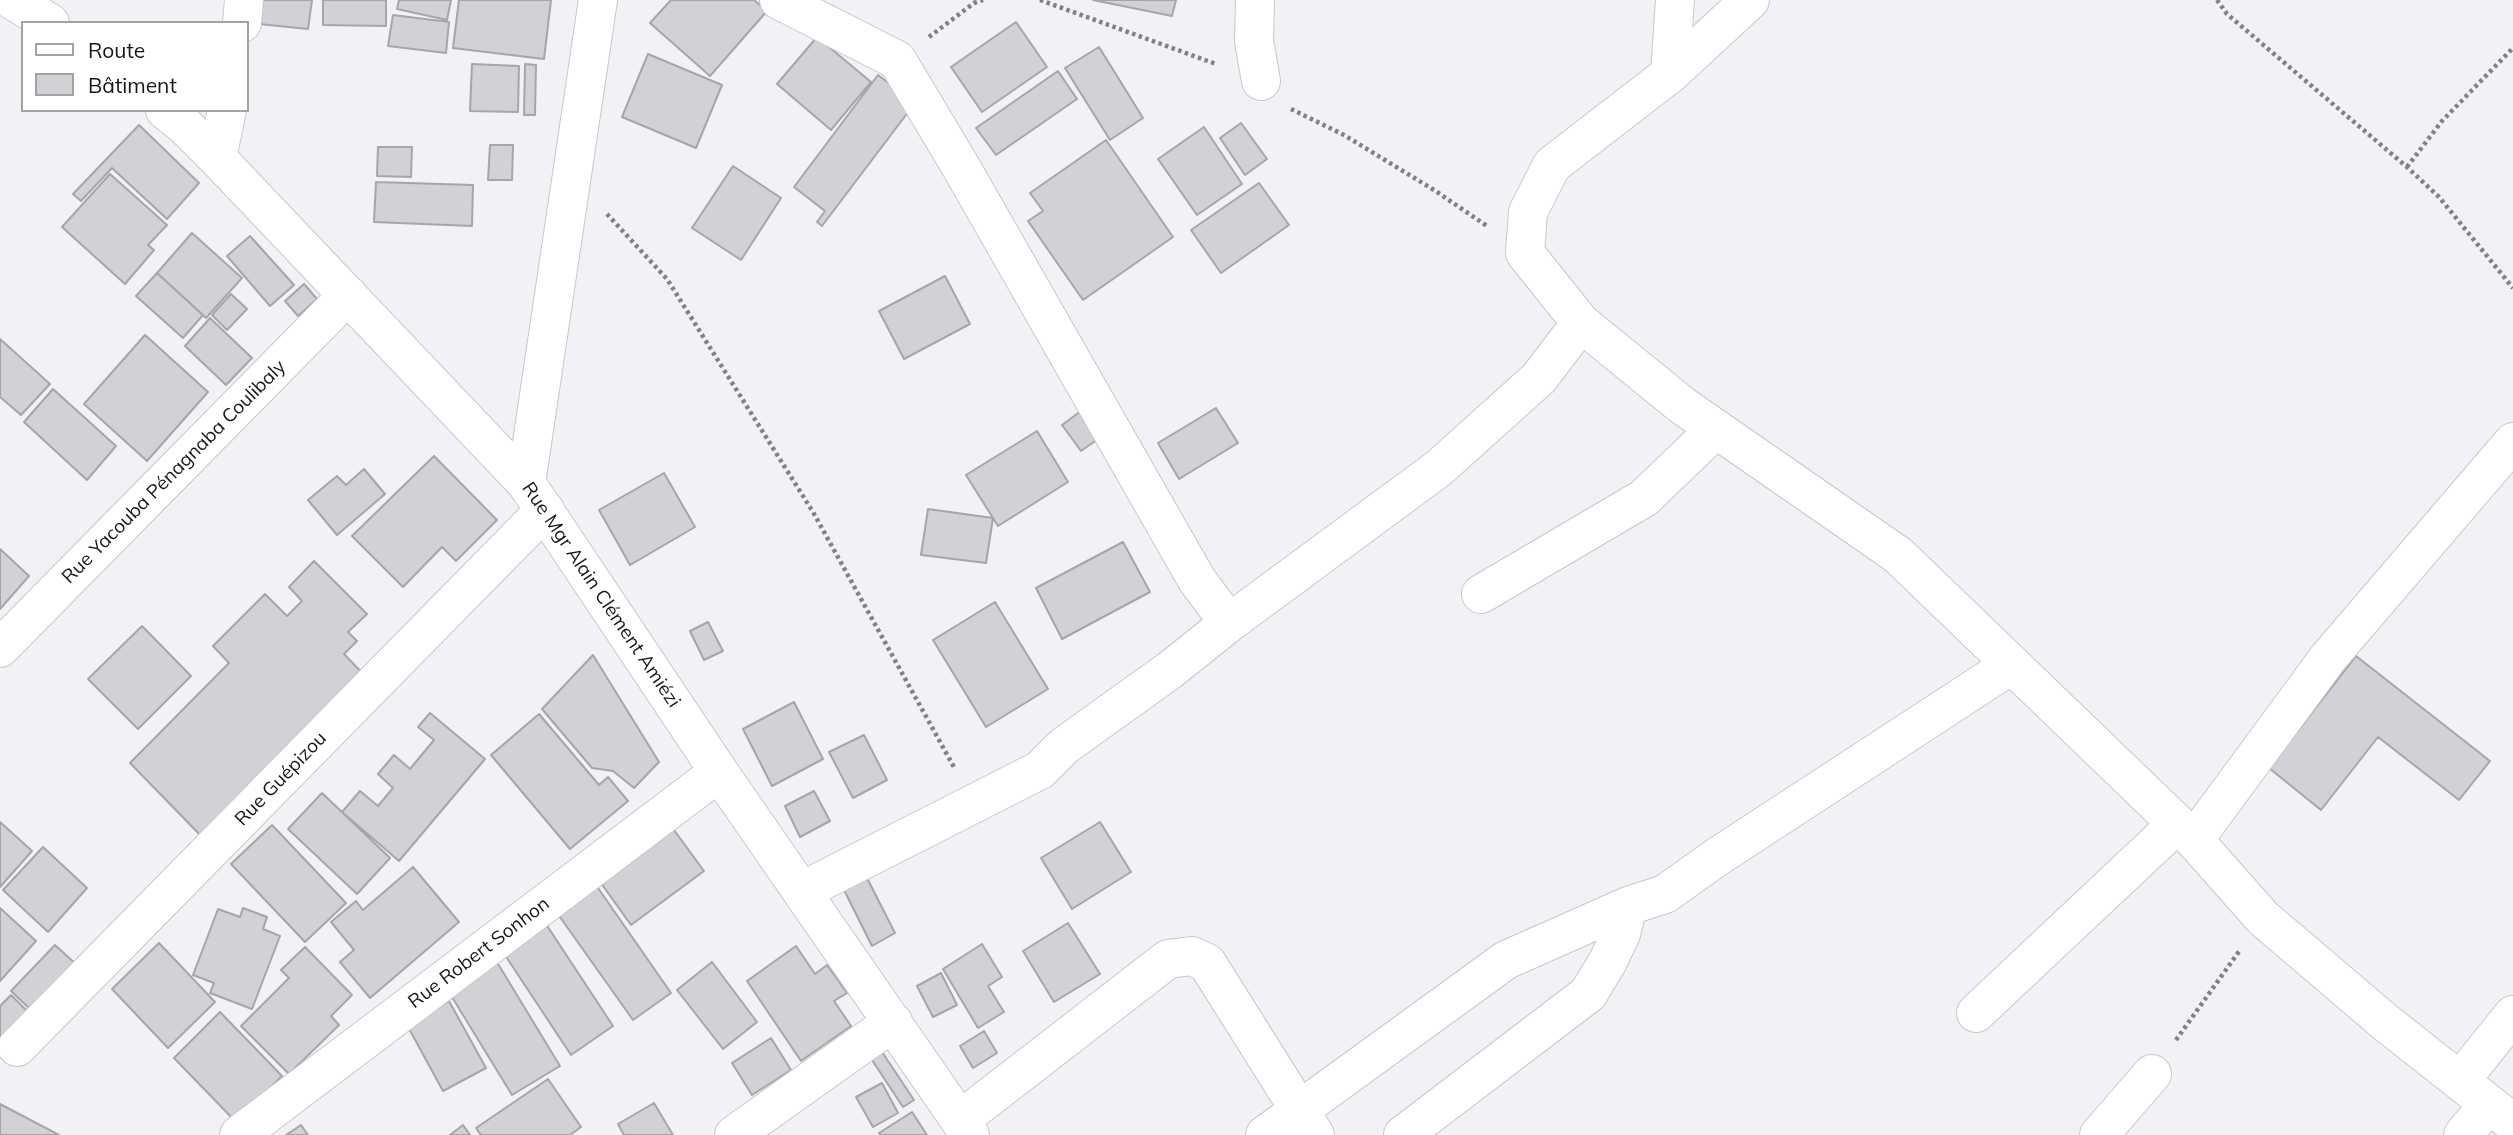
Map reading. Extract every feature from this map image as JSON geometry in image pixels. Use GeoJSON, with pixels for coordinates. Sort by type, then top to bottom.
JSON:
{"type":"FeatureCollection","features":[{"type":"Feature","properties":{"kind":"street"},"geometry":{"type":"LineString","coordinates":[[12,0],[47,21]]}},
{"type":"Feature","properties":{"kind":"street"},"geometry":{"type":"LineString","coordinates":[[242,21],[244,0]]}},
{"type":"Feature","properties":{"kind":"street"},"geometry":{"type":"LineString","coordinates":[[536,496],[573,177],[598,0]]}},
{"type":"Feature","properties":{"kind":"street"},"geometry":{"type":"LineString","coordinates":[[779,0],[897,60],[1197,580],[1230,623]]}},
{"type":"Feature","properties":{"kind":"street"},"geometry":{"type":"LineString","coordinates":[[1255,0],[1254,41],[1261,81]]}},
{"type":"Feature","properties":{"kind":"street"},"geometry":{"type":"LineString","coordinates":[[1670,74],[1675,0]]}},
{"type":"Feature","properties":{"kind":"street"},"geometry":{"type":"LineString","coordinates":[[1750,0],[1670,74],[1552,165],[1528,212],[1525,253],[1581,323],[1683,406],[1898,555],[2186,832],[2263,918],[2487,1103]]}},
{"type":"Feature","properties":{"kind":"street","name":"Rue Mgr Alain Clément Amiézi"},"geometry":{"type":"LineString","coordinates":[[168,112],[217,158],[536,496],[719,772],[965,1128]]}},
{"type":"Feature","properties":{"kind":"street"},"geometry":{"type":"LineString","coordinates":[[217,158],[227,112]]}},
{"type":"Feature","properties":{"kind":"street","name":"Rue Yacouba Pénagnaba Coulibaly"},"geometry":{"type":"LineString","coordinates":[[0,648],[348,296]]}},
{"type":"Feature","properties":{"kind":"street"},"geometry":{"type":"LineString","coordinates":[[802,891],[1040,771],[1064,746],[1440,468],[1539,378],[1581,323]]}},
{"type":"Feature","properties":{"kind":"street"},"geometry":{"type":"LineString","coordinates":[[1481,594],[1644,498],[1716,429]]}},
{"type":"Feature","properties":{"kind":"street"},"geometry":{"type":"LineString","coordinates":[[1976,1013],[2186,832],[2328,658],[2513,442]]}},
{"type":"Feature","properties":{"kind":"street","name":"Rue Guépizou"},"geometry":{"type":"LineString","coordinates":[[17,1047],[536,496]]}},
{"type":"Feature","properties":{"kind":"street"},"geometry":{"type":"LineString","coordinates":[[1265,1135],[1308,1122],[1506,960],[1628,906],[1665,894],[1717,857],[2011,665]]}},
{"type":"Feature","properties":{"kind":"street","name":"Rue Robert Sonhon"},"geometry":{"type":"LineString","coordinates":[[239,1135],[719,772]]}},
{"type":"Feature","properties":{"kind":"street"},"geometry":{"type":"LineString","coordinates":[[1403,1135],[1588,994],[1608,963],[1621,934],[1628,906]]}},
{"type":"Feature","properties":{"kind":"street"},"geometry":{"type":"LineString","coordinates":[[965,1128],[1168,959],[1192,957],[1207,963],[1308,1122]]}},
{"type":"Feature","properties":{"kind":"street"},"geometry":{"type":"LineString","coordinates":[[2463,1135],[2487,1103],[2513,1015]]}},
{"type":"Feature","properties":{"kind":"street"},"geometry":{"type":"LineString","coordinates":[[734,1135],[893,1022]]}},
{"type":"Feature","properties":{"kind":"street"},"geometry":{"type":"LineString","coordinates":[[2099,1135],[2152,1074]]}},
{"type":"Feature","properties":{"kind":"path"},"geometry":{"type":"LineString","coordinates":[[897,60],[974,3],[983,0]]}},
{"type":"Feature","properties":{"kind":"path"},"geometry":{"type":"LineString","coordinates":[[1040,0],[1261,81],[1275,100],[1343,135],[1425,184],[1525,253]]}},
{"type":"Feature","properties":{"kind":"path"},"geometry":{"type":"LineString","coordinates":[[2217,0],[2227,14],[2439,197],[2513,288]]}},
{"type":"Feature","properties":{"kind":"path"},"geometry":{"type":"LineString","coordinates":[[2407,167],[2442,121],[2513,48]]}},
{"type":"Feature","properties":{"kind":"path"},"geometry":{"type":"LineString","coordinates":[[573,177],[667,279],[814,512],[974,803]]}},
{"type":"Feature","properties":{"kind":"path"},"geometry":{"type":"LineString","coordinates":[[2152,1074],[2263,918]]}},
{"type":"Feature","properties":{"kind":"building"},"geometry":{"type":"Polygon","coordinates":[[[252,0],[312,0],[308,29],[249,23],[252,0]]]}},
{"type":"Feature","properties":{"kind":"building"},"geometry":{"type":"Polygon","coordinates":[[[323,0],[386,0],[386,26],[323,25],[323,0]]]}},
{"type":"Feature","properties":{"kind":"building"},"geometry":{"type":"Polygon","coordinates":[[[399,0],[451,0],[447,20],[397,9],[399,0]]]}},
{"type":"Feature","properties":{"kind":"building"},"geometry":{"type":"Polygon","coordinates":[[[459,0],[551,0],[544,59],[453,48],[459,0]]]}},
{"type":"Feature","properties":{"kind":"building"},"geometry":{"type":"Polygon","coordinates":[[[671,0],[754,0],[767,11],[710,76],[650,23],[671,0]]]}},
{"type":"Feature","properties":{"kind":"building"},"geometry":{"type":"Polygon","coordinates":[[[1093,0],[1176,0],[1172,16],[1093,0]]]}},
{"type":"Feature","properties":{"kind":"building"},"geometry":{"type":"Polygon","coordinates":[[[393,15],[449,22],[446,53],[388,46],[393,15]]]}},
{"type":"Feature","properties":{"kind":"building"},"geometry":{"type":"Polygon","coordinates":[[[1016,22],[1047,67],[982,112],[951,67],[1016,22]]]}},
{"type":"Feature","properties":{"kind":"building"},"geometry":{"type":"Polygon","coordinates":[[[817,37],[871,82],[831,130],[777,84],[817,37]]]}},
{"type":"Feature","properties":{"kind":"building"},"geometry":{"type":"Polygon","coordinates":[[[1099,47],[1143,118],[1110,140],[1065,68],[1099,47]]]}},
{"type":"Feature","properties":{"kind":"building"},"geometry":{"type":"Polygon","coordinates":[[[648,54],[722,85],[696,148],[622,117],[648,54]]]}},
{"type":"Feature","properties":{"kind":"building"},"geometry":{"type":"Polygon","coordinates":[[[472,64],[519,66],[518,112],[470,111],[472,64]]]}},
{"type":"Feature","properties":{"kind":"building"},"geometry":{"type":"Polygon","coordinates":[[[525,64],[536,65],[535,115],[524,115],[525,64]]]}},
{"type":"Feature","properties":{"kind":"building"},"geometry":{"type":"Polygon","coordinates":[[[1058,71],[1077,99],[996,155],[976,128],[1058,71]]]}},
{"type":"Feature","properties":{"kind":"building"},"geometry":{"type":"Polygon","coordinates":[[[878,75],[915,103],[822,226],[817,222],[825,211],[794,187],[878,75]]]}},
{"type":"Feature","properties":{"kind":"building"},"geometry":{"type":"Polygon","coordinates":[[[1241,123],[1267,159],[1245,175],[1220,138],[1241,123]]]}},
{"type":"Feature","properties":{"kind":"building"},"geometry":{"type":"Polygon","coordinates":[[[139,125],[199,183],[167,219],[112,168],[81,201],[73,194],[139,125]]]}},
{"type":"Feature","properties":{"kind":"building"},"geometry":{"type":"Polygon","coordinates":[[[1204,127],[1242,184],[1197,215],[1158,159],[1204,127]]]}},
{"type":"Feature","properties":{"kind":"building"},"geometry":{"type":"Polygon","coordinates":[[[1106,140],[1173,237],[1083,300],[1028,221],[1043,211],[1030,193],[1106,140]]]}},
{"type":"Feature","properties":{"kind":"building"},"geometry":{"type":"Polygon","coordinates":[[[490,145],[513,145],[512,180],[488,180],[490,145]]]}},
{"type":"Feature","properties":{"kind":"building"},"geometry":{"type":"Polygon","coordinates":[[[378,147],[412,147],[411,177],[377,176],[378,147]]]}},
{"type":"Feature","properties":{"kind":"building"},"geometry":{"type":"Polygon","coordinates":[[[733,166],[781,198],[741,260],[692,228],[733,166]]]}},
{"type":"Feature","properties":{"kind":"building"},"geometry":{"type":"Polygon","coordinates":[[[110,174],[167,225],[148,245],[154,250],[125,284],[62,227],[110,174]]]}},
{"type":"Feature","properties":{"kind":"building"},"geometry":{"type":"Polygon","coordinates":[[[376,182],[473,185],[472,226],[374,222],[376,182]]]}},
{"type":"Feature","properties":{"kind":"building"},"geometry":{"type":"Polygon","coordinates":[[[1259,183],[1289,225],[1221,273],[1191,230],[1259,183]]]}},
{"type":"Feature","properties":{"kind":"building"},"geometry":{"type":"Polygon","coordinates":[[[192,233],[242,278],[206,318],[157,273],[192,233]]]}},
{"type":"Feature","properties":{"kind":"building"},"geometry":{"type":"Polygon","coordinates":[[[250,236],[294,285],[270,306],[227,256],[250,236]]]}},
{"type":"Feature","properties":{"kind":"building"},"geometry":{"type":"Polygon","coordinates":[[[157,273],[203,315],[183,338],[136,296],[157,273]]]}},
{"type":"Feature","properties":{"kind":"building"},"geometry":{"type":"Polygon","coordinates":[[[945,276],[970,324],[904,359],[879,311],[945,276]]]}},
{"type":"Feature","properties":{"kind":"building"},"geometry":{"type":"Polygon","coordinates":[[[304,284],[317,299],[298,316],[285,301],[304,284]]]}},
{"type":"Feature","properties":{"kind":"building"},"geometry":{"type":"Polygon","coordinates":[[[231,294],[247,309],[227,330],[212,315],[231,294]]]}},
{"type":"Feature","properties":{"kind":"building"},"geometry":{"type":"Polygon","coordinates":[[[210,318],[252,358],[226,385],[185,346],[210,318]]]}},
{"type":"Feature","properties":{"kind":"building"},"geometry":{"type":"Polygon","coordinates":[[[145,335],[208,392],[147,461],[84,404],[145,335]]]}},
{"type":"Feature","properties":{"kind":"building"},"geometry":{"type":"Polygon","coordinates":[[[0,339],[50,384],[21,415],[0,397],[0,339]]]}},
{"type":"Feature","properties":{"kind":"building"},"geometry":{"type":"Polygon","coordinates":[[[53,389],[116,446],[87,480],[24,422],[53,389]]]}},
{"type":"Feature","properties":{"kind":"building"},"geometry":{"type":"Polygon","coordinates":[[[1089,405],[1108,432],[1081,451],[1062,425],[1089,405]]]}},
{"type":"Feature","properties":{"kind":"building"},"geometry":{"type":"Polygon","coordinates":[[[1216,408],[1238,443],[1179,479],[1158,443],[1216,408]]]}},
{"type":"Feature","properties":{"kind":"building"},"geometry":{"type":"Polygon","coordinates":[[[1037,431],[1068,482],[998,526],[966,475],[1037,431]]]}},
{"type":"Feature","properties":{"kind":"building"},"geometry":{"type":"Polygon","coordinates":[[[434,456],[497,520],[456,561],[442,547],[403,587],[352,536],[434,456]]]}},
{"type":"Feature","properties":{"kind":"building"},"geometry":{"type":"Polygon","coordinates":[[[364,469],[385,494],[337,535],[308,500],[337,476],[346,485],[364,469]]]}},
{"type":"Feature","properties":{"kind":"building"},"geometry":{"type":"Polygon","coordinates":[[[664,473],[695,527],[630,565],[599,510],[664,473]]]}},
{"type":"Feature","properties":{"kind":"building"},"geometry":{"type":"Polygon","coordinates":[[[928,509],[993,518],[986,563],[921,555],[928,509]]]}},
{"type":"Feature","properties":{"kind":"building"},"geometry":{"type":"Polygon","coordinates":[[[1123,542],[1150,592],[1062,639],[1036,588],[1123,542]]]}},
{"type":"Feature","properties":{"kind":"building"},"geometry":{"type":"Polygon","coordinates":[[[0,549],[29,576],[0,609],[0,549]]]}},
{"type":"Feature","properties":{"kind":"building"},"geometry":{"type":"Polygon","coordinates":[[[314,561],[367,614],[348,632],[357,641],[344,654],[367,678],[204,839],[130,763],[229,663],[213,646],[265,594],[287,616],[302,601],[289,587],[314,561]]]}},
{"type":"Feature","properties":{"kind":"building"},"geometry":{"type":"Polygon","coordinates":[[[995,602],[1048,689],[986,727],[933,640],[995,602]]]}},
{"type":"Feature","properties":{"kind":"building"},"geometry":{"type":"Polygon","coordinates":[[[708,622],[723,651],[704,660],[690,631],[708,622]]]}},
{"type":"Feature","properties":{"kind":"building"},"geometry":{"type":"Polygon","coordinates":[[[142,626],[191,676],[138,729],[88,679],[142,626]]]}},
{"type":"Feature","properties":{"kind":"building"},"geometry":{"type":"Polygon","coordinates":[[[593,655],[659,762],[634,788],[613,771],[592,768],[542,709],[593,655]]]}},
{"type":"Feature","properties":{"kind":"building"},"geometry":{"type":"Polygon","coordinates":[[[2356,656],[2490,761],[2459,800],[2378,737],[2321,810],[2269,768],[2356,656]]]}},
{"type":"Feature","properties":{"kind":"building"},"geometry":{"type":"Polygon","coordinates":[[[794,702],[823,759],[772,786],[743,729],[794,702]]]}},
{"type":"Feature","properties":{"kind":"building"},"geometry":{"type":"Polygon","coordinates":[[[430,713],[485,759],[399,861],[342,812],[360,791],[378,806],[393,788],[378,774],[394,755],[410,769],[434,740],[418,727],[430,713]]]}},
{"type":"Feature","properties":{"kind":"building"},"geometry":{"type":"Polygon","coordinates":[[[539,714],[599,785],[608,777],[628,801],[570,849],[491,755],[539,714]]]}},
{"type":"Feature","properties":{"kind":"building"},"geometry":{"type":"Polygon","coordinates":[[[864,735],[887,780],[853,798],[829,752],[864,735]]]}},
{"type":"Feature","properties":{"kind":"building"},"geometry":{"type":"Polygon","coordinates":[[[814,791],[830,821],[800,837],[785,806],[814,791]]]}},
{"type":"Feature","properties":{"kind":"building"},"geometry":{"type":"Polygon","coordinates":[[[322,793],[390,858],[357,894],[288,829],[322,793]]]}},
{"type":"Feature","properties":{"kind":"building"},"geometry":{"type":"Polygon","coordinates":[[[0,822],[32,851],[0,887],[0,822]]]}},
{"type":"Feature","properties":{"kind":"building"},"geometry":{"type":"Polygon","coordinates":[[[1100,822],[1131,872],[1072,909],[1041,858],[1100,822]]]}},
{"type":"Feature","properties":{"kind":"building"},"geometry":{"type":"Polygon","coordinates":[[[272,825],[346,903],[305,942],[231,864],[272,825]]]}},
{"type":"Feature","properties":{"kind":"building"},"geometry":{"type":"Polygon","coordinates":[[[671,826],[704,871],[631,925],[598,879],[671,826]]]}},
{"type":"Feature","properties":{"kind":"building"},"geometry":{"type":"Polygon","coordinates":[[[43,847],[87,888],[48,932],[3,890],[43,847]]]}},
{"type":"Feature","properties":{"kind":"building"},"geometry":{"type":"Polygon","coordinates":[[[413,867],[459,922],[370,998],[340,962],[354,950],[331,922],[356,901],[363,910],[413,867]]]}},
{"type":"Feature","properties":{"kind":"building"},"geometry":{"type":"Polygon","coordinates":[[[589,875],[671,993],[633,1020],[550,903],[589,875]]]}},
{"type":"Feature","properties":{"kind":"building"},"geometry":{"type":"Polygon","coordinates":[[[866,876],[895,933],[872,946],[843,888],[866,876]]]}},
{"type":"Feature","properties":{"kind":"building"},"geometry":{"type":"Polygon","coordinates":[[[0,908],[36,941],[0,981],[0,908]]]}},
{"type":"Feature","properties":{"kind":"building"},"geometry":{"type":"Polygon","coordinates":[[[243,908],[267,917],[263,929],[280,936],[252,1009],[210,993],[214,983],[193,975],[218,909],[240,917],[243,908]]]}},
{"type":"Feature","properties":{"kind":"building"},"geometry":{"type":"Polygon","coordinates":[[[542,918],[613,1026],[571,1055],[499,946],[542,918]]]}},
{"type":"Feature","properties":{"kind":"building"},"geometry":{"type":"Polygon","coordinates":[[[1068,923],[1100,974],[1054,1002],[1023,951],[1068,923]]]}},
{"type":"Feature","properties":{"kind":"building"},"geometry":{"type":"Polygon","coordinates":[[[159,943],[215,1002],[168,1048],[112,989],[159,943]]]}},
{"type":"Feature","properties":{"kind":"building"},"geometry":{"type":"Polygon","coordinates":[[[982,944],[1002,977],[988,986],[1004,1012],[978,1028],[943,969],[982,944]]]}},
{"type":"Feature","properties":{"kind":"building"},"geometry":{"type":"Polygon","coordinates":[[[55,945],[78,966],[34,1013],[11,991],[55,945]]]}},
{"type":"Feature","properties":{"kind":"building"},"geometry":{"type":"Polygon","coordinates":[[[796,946],[815,974],[827,965],[847,993],[834,1001],[851,1026],[801,1061],[747,981],[796,946]]]}},
{"type":"Feature","properties":{"kind":"building"},"geometry":{"type":"Polygon","coordinates":[[[305,947],[352,995],[331,1016],[339,1025],[289,1074],[241,1026],[289,978],[281,970],[305,947]]]}},
{"type":"Feature","properties":{"kind":"building"},"geometry":{"type":"Polygon","coordinates":[[[492,954],[560,1066],[512,1095],[444,984],[492,954]]]}},
{"type":"Feature","properties":{"kind":"building"},"geometry":{"type":"Polygon","coordinates":[[[712,962],[757,1022],[723,1049],[677,990],[712,962]]]}},
{"type":"Feature","properties":{"kind":"building"},"geometry":{"type":"Polygon","coordinates":[[[941,973],[957,1005],[933,1017],[917,986],[941,973]]]}},
{"type":"Feature","properties":{"kind":"building"},"geometry":{"type":"Polygon","coordinates":[[[11,995],[33,1017],[0,1042],[0,1006],[11,995]]]}},
{"type":"Feature","properties":{"kind":"building"},"geometry":{"type":"Polygon","coordinates":[[[449,1001],[486,1068],[443,1091],[407,1025],[449,1001]]]}},
{"type":"Feature","properties":{"kind":"building"},"geometry":{"type":"Polygon","coordinates":[[[220,1012],[282,1076],[236,1122],[174,1058],[220,1012]]]}},
{"type":"Feature","properties":{"kind":"building"},"geometry":{"type":"Polygon","coordinates":[[[984,1031],[997,1053],[973,1068],[960,1046],[984,1031]]]}},
{"type":"Feature","properties":{"kind":"building"},"geometry":{"type":"Polygon","coordinates":[[[771,1038],[791,1070],[752,1095],[732,1063],[771,1038]]]}},
{"type":"Feature","properties":{"kind":"building"},"geometry":{"type":"Polygon","coordinates":[[[880,1049],[914,1100],[903,1107],[870,1057],[880,1049]]]}},
{"type":"Feature","properties":{"kind":"building"},"geometry":{"type":"Polygon","coordinates":[[[548,1079],[581,1127],[570,1135],[481,1135],[476,1128],[548,1079]]]}},
{"type":"Feature","properties":{"kind":"building"},"geometry":{"type":"Polygon","coordinates":[[[882,1083],[898,1113],[873,1127],[856,1097],[882,1083]]]}},
{"type":"Feature","properties":{"kind":"building"},"geometry":{"type":"Polygon","coordinates":[[[654,1103],[673,1135],[624,1135],[618,1124],[654,1103]]]}},
{"type":"Feature","properties":{"kind":"building"},"geometry":{"type":"Polygon","coordinates":[[[0,1104],[59,1135],[0,1135],[0,1104]]]}},
{"type":"Feature","properties":{"kind":"building"},"geometry":{"type":"Polygon","coordinates":[[[912,1112],[927,1135],[879,1133],[912,1112]]]}},
{"type":"Feature","properties":{"kind":"building"},"geometry":{"type":"Polygon","coordinates":[[[301,1125],[308,1135],[286,1135],[301,1125]]]}},
{"type":"Feature","properties":{"kind":"building"},"geometry":{"type":"Polygon","coordinates":[[[463,1125],[470,1135],[450,1135],[463,1125]]]}}]}
